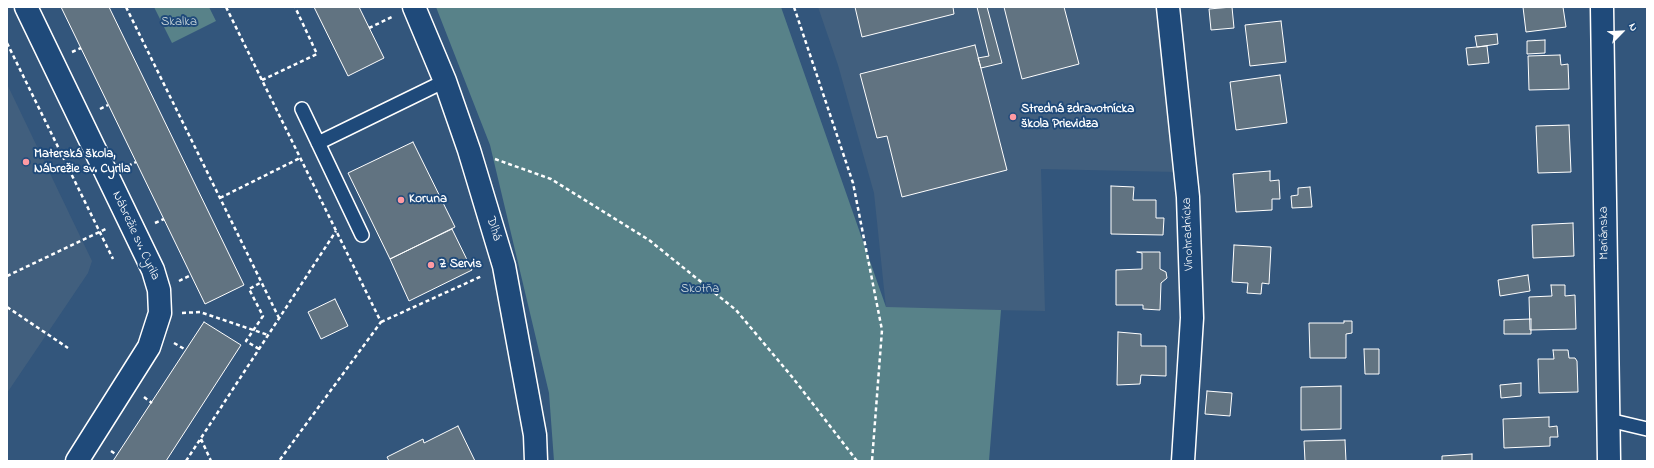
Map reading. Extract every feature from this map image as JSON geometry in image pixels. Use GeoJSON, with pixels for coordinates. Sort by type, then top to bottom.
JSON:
{"type":"FeatureCollection","features":[{"type":"Feature","properties":{"kind":"street","name":"Nábrežie sv. Cyrila"},"geometry":{"type":"LineString","coordinates":[[26,7],[153,270],[159,290],[160,313],[149,347],[77,461]]}},
{"type":"Feature","properties":{"kind":"street","name":"Dlhá"},"geometry":{"type":"LineString","coordinates":[[414,7],[446,81],[469,150],[504,266],[535,435],[536,461]]}},
{"type":"Feature","properties":{"kind":"street","name":"Vinohradnícka"},"geometry":{"type":"LineString","coordinates":[[1168,7],[1188,198],[1192,318],[1183,461]]}},
{"type":"Feature","properties":{"kind":"street","name":"Mariánska"},"geometry":{"type":"LineString","coordinates":[[1602,7],[1609,461]]}},
{"type":"Feature","properties":{"kind":"lane"},"geometry":{"type":"LineString","coordinates":[[319,146],[446,81]]}},
{"type":"Feature","properties":{"kind":"lane"},"geometry":{"type":"LineString","coordinates":[[302,109],[362,235]]}},
{"type":"Feature","properties":{"kind":"lane"},"geometry":{"type":"LineString","coordinates":[[1609,420],[1647,429]]}},
{"type":"Feature","properties":{"kind":"path"},"geometry":{"type":"LineString","coordinates":[[126,7],[279,318]]}},
{"type":"Feature","properties":{"kind":"path"},"geometry":{"type":"LineString","coordinates":[[226,7],[381,322]]}},
{"type":"Feature","properties":{"kind":"path"},"geometry":{"type":"LineString","coordinates":[[262,80],[317,54],[294,7]]}},
{"type":"Feature","properties":{"kind":"path"},"geometry":{"type":"LineString","coordinates":[[794,7],[853,183],[882,330],[872,461]]}},
{"type":"Feature","properties":{"kind":"path"},"geometry":{"type":"LineString","coordinates":[[370,28],[392,17]]}},
{"type":"Feature","properties":{"kind":"path"},"geometry":{"type":"LineString","coordinates":[[7,43],[114,260]]}},
{"type":"Feature","properties":{"kind":"path"},"geometry":{"type":"LineString","coordinates":[[220,198],[300,158],[319,146]]}},
{"type":"Feature","properties":{"kind":"path"},"geometry":{"type":"LineString","coordinates":[[469,150],[551,179],[649,240],[736,310],[793,378],[856,461]]}},
{"type":"Feature","properties":{"kind":"path"},"geometry":{"type":"LineString","coordinates":[[7,276],[128,218]]}},
{"type":"Feature","properties":{"kind":"path"},"geometry":{"type":"LineString","coordinates":[[186,461],[336,231]]}},
{"type":"Feature","properties":{"kind":"path"},"geometry":{"type":"LineString","coordinates":[[279,461],[381,322],[504,266]]}},
{"type":"Feature","properties":{"kind":"path"},"geometry":{"type":"LineString","coordinates":[[259,349],[246,341],[263,316],[250,289],[262,282]]}},
{"type":"Feature","properties":{"kind":"path"},"geometry":{"type":"LineString","coordinates":[[7,307],[68,348]]}},
{"type":"Feature","properties":{"kind":"path"},"geometry":{"type":"LineString","coordinates":[[160,313],[200,312],[268,335]]}},
{"type":"Feature","properties":{"kind":"path"},"geometry":{"type":"LineString","coordinates":[[201,438],[211,461]]}},
{"type":"Feature","properties":{"kind":"shaded area","name":"Stredná zdravotnícka škola Prievidza"},"geometry":{"type":"Polygon","coordinates":[[[818,7],[1159,7],[1177,172],[1041,169],[1045,311],[886,308],[874,193],[838,65],[818,7]]]}},
{"type":"Feature","properties":{"kind":"shaded area","name":"Materská škola, Nábrežie sv. Cyrila"},"geometry":{"type":"Polygon","coordinates":[[[7,84],[92,261],[88,273],[7,393],[7,84]]]}},
{"type":"Feature","properties":{"kind":"green space","name":"Skalka"},"geometry":{"type":"Polygon","coordinates":[[[154,7],[209,7],[216,21],[172,43],[154,7]]]}},
{"type":"Feature","properties":{"kind":"green space","name":"Skotňa"},"geometry":{"type":"Polygon","coordinates":[[[436,7],[781,7],[886,307],[1001,310],[989,461],[554,461],[549,393],[490,145],[436,7]]]}},
{"type":"Feature","properties":{"kind":"building"},"geometry":{"type":"Polygon","coordinates":[[[61,7],[109,7],[244,285],[205,304],[61,7]]]}},
{"type":"Feature","properties":{"kind":"building"},"geometry":{"type":"Polygon","coordinates":[[[314,7],[359,7],[384,58],[348,76],[314,7]]]}},
{"type":"Feature","properties":{"kind":"building"},"geometry":{"type":"Polygon","coordinates":[[[855,7],[953,7],[954,14],[862,37],[855,7]]]}},
{"type":"Feature","properties":{"kind":"building"},"geometry":{"type":"Polygon","coordinates":[[[977,7],[987,7],[1002,63],[981,68],[978,58],[989,56],[977,7]]]}},
{"type":"Feature","properties":{"kind":"building"},"geometry":{"type":"Polygon","coordinates":[[[1004,7],[1064,7],[1079,64],[1022,79],[1004,7]]]}},
{"type":"Feature","properties":{"kind":"building"},"geometry":{"type":"Polygon","coordinates":[[[1232,7],[1234,28],[1211,30],[1209,9],[1232,7]]]}},
{"type":"Feature","properties":{"kind":"building"},"geometry":{"type":"Polygon","coordinates":[[[1523,7],[1563,7],[1566,27],[1526,32],[1523,7]]]}},
{"type":"Feature","properties":{"kind":"building"},"geometry":{"type":"Polygon","coordinates":[[[1281,21],[1286,62],[1250,66],[1245,25],[1281,21]]]}},
{"type":"Feature","properties":{"kind":"building"},"geometry":{"type":"Polygon","coordinates":[[[1497,34],[1498,44],[1477,47],[1475,36],[1497,34]]]}},
{"type":"Feature","properties":{"kind":"building"},"geometry":{"type":"Polygon","coordinates":[[[1545,40],[1545,53],[1527,54],[1527,41],[1545,40]]]}},
{"type":"Feature","properties":{"kind":"building"},"geometry":{"type":"Polygon","coordinates":[[[975,45],[1007,170],[902,197],[887,136],[877,138],[860,74],[975,45]]]}},
{"type":"Feature","properties":{"kind":"building"},"geometry":{"type":"Polygon","coordinates":[[[1487,46],[1489,63],[1468,65],[1466,48],[1487,46]]]}},
{"type":"Feature","properties":{"kind":"building"},"geometry":{"type":"Polygon","coordinates":[[[1560,55],[1561,65],[1568,64],[1569,89],[1529,90],[1528,56],[1560,55]]]}},
{"type":"Feature","properties":{"kind":"building"},"geometry":{"type":"Polygon","coordinates":[[[1280,75],[1287,123],[1236,130],[1230,82],[1280,75]]]}},
{"type":"Feature","properties":{"kind":"building"},"geometry":{"type":"Polygon","coordinates":[[[1569,125],[1571,172],[1538,173],[1536,126],[1569,125]]]}},
{"type":"Feature","properties":{"kind":"building","name":"Koruna"},"geometry":{"type":"Polygon","coordinates":[[[413,142],[455,227],[390,259],[348,173],[413,142]]]}},
{"type":"Feature","properties":{"kind":"building"},"geometry":{"type":"Polygon","coordinates":[[[1270,171],[1270,181],[1279,180],[1280,199],[1272,199],[1272,210],[1236,212],[1233,174],[1270,171]]]}},
{"type":"Feature","properties":{"kind":"building"},"geometry":{"type":"Polygon","coordinates":[[[1111,186],[1134,187],[1133,200],[1156,200],[1156,218],[1164,218],[1163,235],[1111,234],[1111,186]]]}},
{"type":"Feature","properties":{"kind":"building"},"geometry":{"type":"Polygon","coordinates":[[[1310,187],[1312,207],[1292,208],[1291,196],[1298,195],[1298,188],[1310,187]]]}},
{"type":"Feature","properties":{"kind":"building"},"geometry":{"type":"Polygon","coordinates":[[[1573,223],[1574,256],[1533,258],[1532,225],[1573,223]]]}},
{"type":"Feature","properties":{"kind":"building","name":"Z Servis"},"geometry":{"type":"Polygon","coordinates":[[[452,229],[472,270],[409,301],[390,259],[452,229]]]}},
{"type":"Feature","properties":{"kind":"building"},"geometry":{"type":"Polygon","coordinates":[[[1234,245],[1271,247],[1269,284],[1262,283],[1261,294],[1247,293],[1248,283],[1232,282],[1234,245]]]}},
{"type":"Feature","properties":{"kind":"building"},"geometry":{"type":"Polygon","coordinates":[[[1137,252],[1160,252],[1160,269],[1166,272],[1167,278],[1161,283],[1160,310],[1143,309],[1143,305],[1116,305],[1116,270],[1142,269],[1142,253],[1137,252]]]}},
{"type":"Feature","properties":{"kind":"building"},"geometry":{"type":"Polygon","coordinates":[[[1528,275],[1530,291],[1500,296],[1498,280],[1528,275]]]}},
{"type":"Feature","properties":{"kind":"building"},"geometry":{"type":"Polygon","coordinates":[[[1551,285],[1565,285],[1565,296],[1575,295],[1576,329],[1530,330],[1529,297],[1552,296],[1551,285]]]}},
{"type":"Feature","properties":{"kind":"building"},"geometry":{"type":"Polygon","coordinates":[[[335,299],[348,326],[321,339],[308,312],[335,299]]]}},
{"type":"Feature","properties":{"kind":"building"},"geometry":{"type":"Polygon","coordinates":[[[1531,319],[1531,334],[1504,334],[1504,320],[1531,319]]]}},
{"type":"Feature","properties":{"kind":"building"},"geometry":{"type":"Polygon","coordinates":[[[1344,321],[1352,321],[1352,333],[1346,334],[1346,358],[1310,358],[1309,323],[1344,323],[1344,321]]]}},
{"type":"Feature","properties":{"kind":"building"},"geometry":{"type":"Polygon","coordinates":[[[204,322],[241,345],[166,461],[113,461],[204,322]]]}},
{"type":"Feature","properties":{"kind":"building"},"geometry":{"type":"Polygon","coordinates":[[[1118,332],[1141,334],[1141,346],[1166,346],[1166,376],[1141,375],[1140,384],[1117,385],[1118,332]]]}},
{"type":"Feature","properties":{"kind":"building"},"geometry":{"type":"Polygon","coordinates":[[[1364,349],[1379,349],[1379,374],[1365,374],[1364,349]]]}},
{"type":"Feature","properties":{"kind":"building"},"geometry":{"type":"Polygon","coordinates":[[[1553,350],[1568,350],[1569,358],[1575,358],[1577,361],[1578,392],[1539,393],[1538,359],[1554,359],[1553,350]]]}},
{"type":"Feature","properties":{"kind":"building"},"geometry":{"type":"Polygon","coordinates":[[[1521,383],[1521,396],[1501,398],[1500,385],[1521,383]]]}},
{"type":"Feature","properties":{"kind":"building"},"geometry":{"type":"Polygon","coordinates":[[[1341,386],[1341,429],[1301,430],[1301,387],[1341,386]]]}},
{"type":"Feature","properties":{"kind":"building"},"geometry":{"type":"Polygon","coordinates":[[[1207,391],[1232,393],[1230,416],[1205,414],[1207,391]]]}},
{"type":"Feature","properties":{"kind":"building"},"geometry":{"type":"Polygon","coordinates":[[[1549,417],[1549,427],[1557,426],[1558,437],[1550,437],[1550,446],[1504,448],[1503,419],[1549,417]]]}},
{"type":"Feature","properties":{"kind":"building"},"geometry":{"type":"Polygon","coordinates":[[[458,426],[475,461],[389,461],[387,457],[423,439],[424,443],[458,426]]]}},
{"type":"Feature","properties":{"kind":"building"},"geometry":{"type":"Polygon","coordinates":[[[1345,440],[1346,461],[1305,461],[1304,441],[1345,440]]]}},
{"type":"Feature","properties":{"kind":"building"},"geometry":{"type":"Polygon","coordinates":[[[1472,454],[1472,461],[1442,461],[1442,456],[1472,454]]]}},
{"type":"Feature","properties":{"kind":"place","name":"Stredná zdravotnícka škola Prievidza"},"geometry":{"type":"Point","coordinates":[1013,117]}},
{"type":"Feature","properties":{"kind":"place","name":"Materská škola, Nábrežie sv. Cyrila"},"geometry":{"type":"Point","coordinates":[26,162]}},
{"type":"Feature","properties":{"kind":"place","name":"Koruna"},"geometry":{"type":"Point","coordinates":[401,200]}},
{"type":"Feature","properties":{"kind":"place","name":"Z Servis"},"geometry":{"type":"Point","coordinates":[431,265]}}]}
